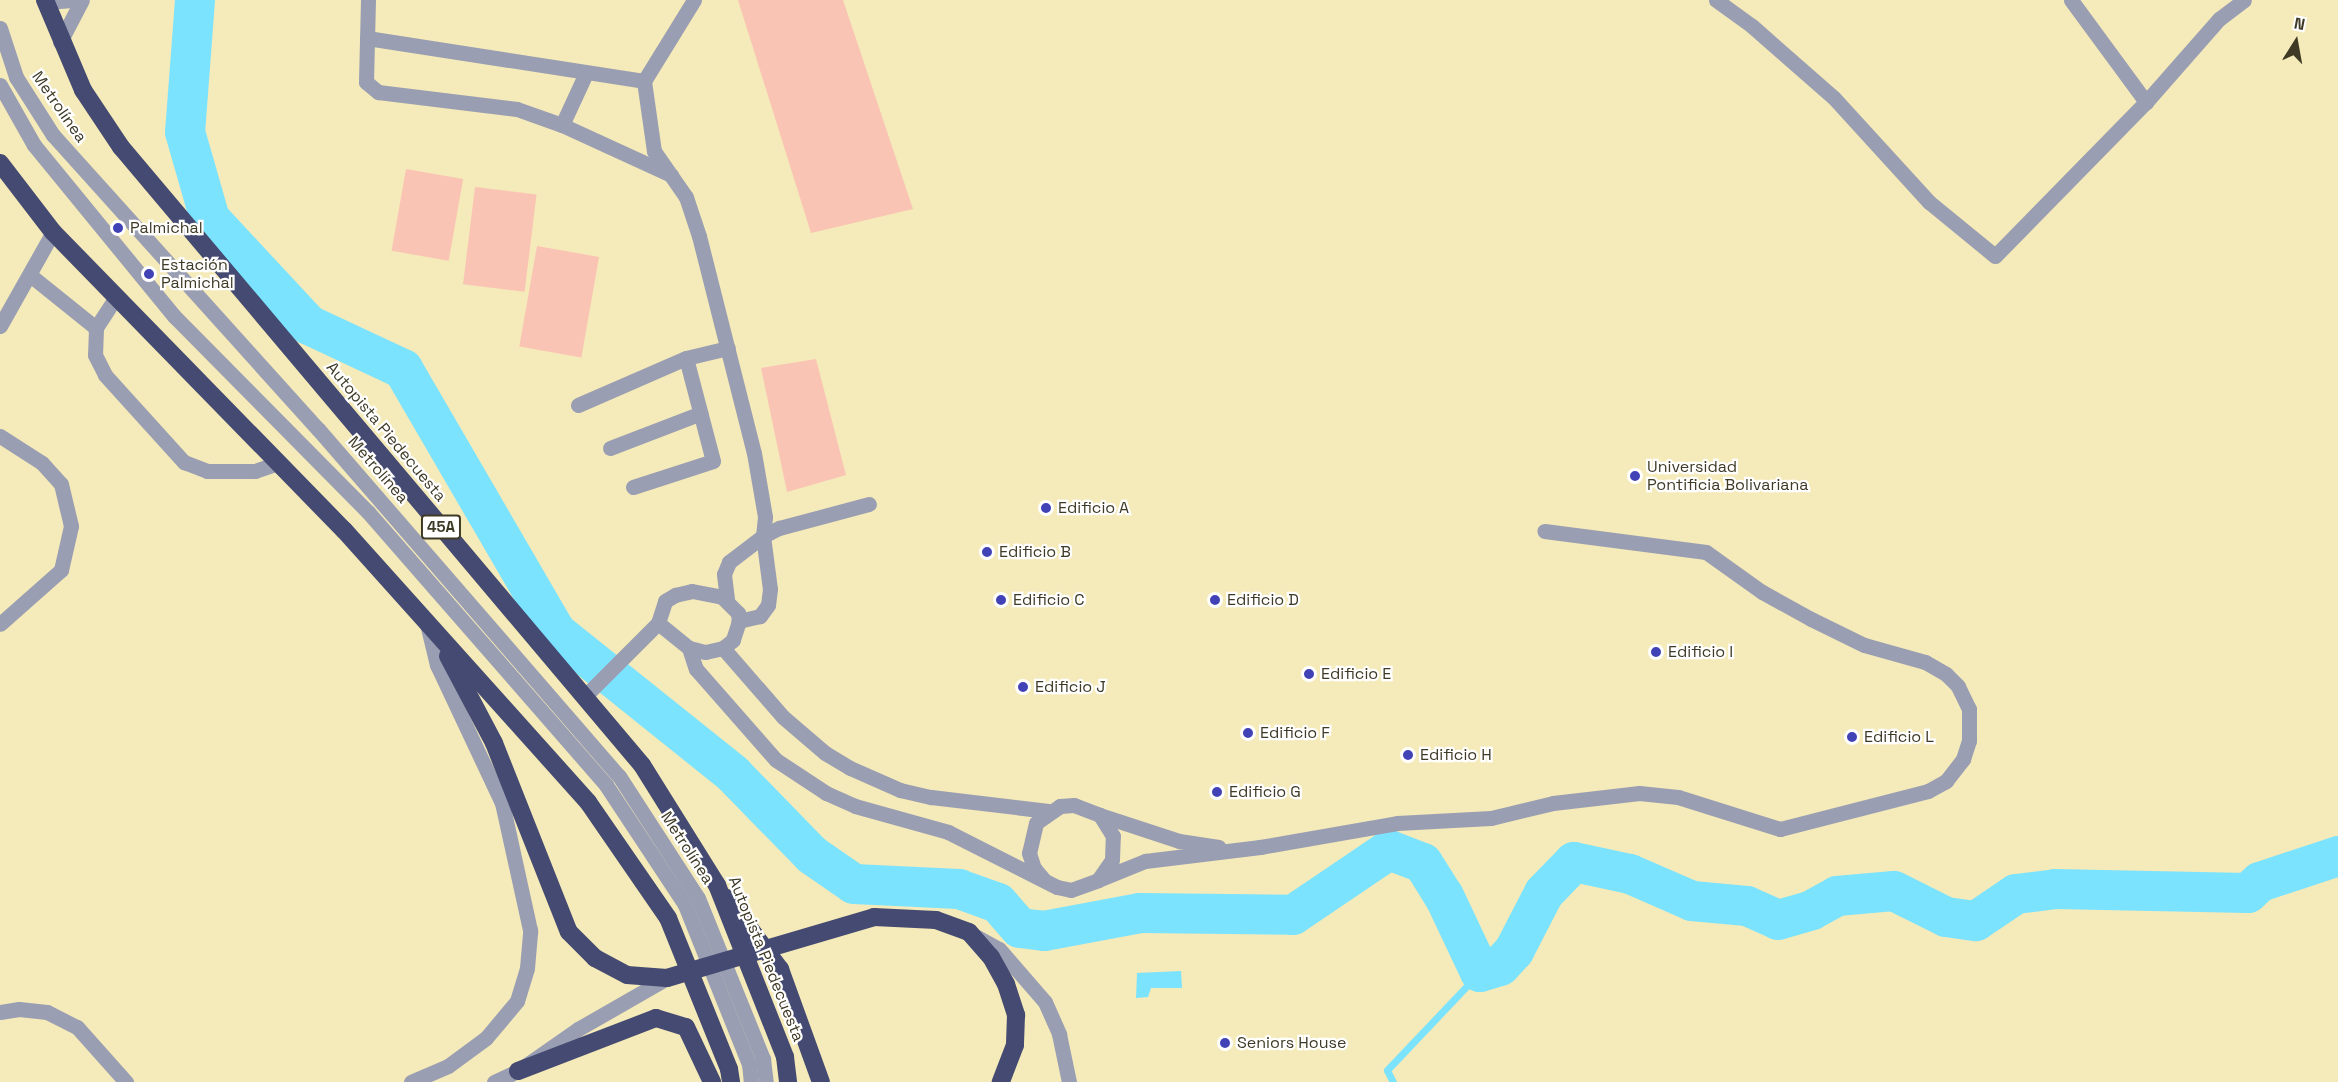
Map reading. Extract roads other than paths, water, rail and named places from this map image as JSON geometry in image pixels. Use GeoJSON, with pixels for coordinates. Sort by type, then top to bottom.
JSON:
{"type":"FeatureCollection","features":[{"type":"Feature","properties":{"kind":"highway","name":"Autopista Piedecuesta"},"geometry":{"type":"LineString","coordinates":[[45,1],[60,42],[83,90],[121,147],[642,765],[717,885],[784,1057],[788,1082]]}},
{"type":"Feature","properties":{"kind":"highway"},"geometry":{"type":"LineString","coordinates":[[0,163],[53,232],[425,618],[588,802],[656,899],[729,1069],[731,1082]]}},
{"type":"Feature","properties":{"kind":"highway"},"geometry":{"type":"LineString","coordinates":[[425,618],[495,742],[569,932],[595,958],[627,975],[667,978],[874,917],[936,920],[969,932],[991,957],[1006,984],[1016,1015],[1015,1045],[1001,1082]]}},
{"type":"Feature","properties":{"kind":"highway"},"geometry":{"type":"LineString","coordinates":[[717,885],[780,969],[821,1082]]}},
{"type":"Feature","properties":{"kind":"highway"},"geometry":{"type":"LineString","coordinates":[[518,1071],[656,1018],[686,1027],[712,1082]]}},
{"type":"Feature","properties":{"kind":"street"},"geometry":{"type":"LineString","coordinates":[[45,1],[73,0]]}},
{"type":"Feature","properties":{"kind":"street"},"geometry":{"type":"LineString","coordinates":[[60,42],[82,0]]}},
{"type":"Feature","properties":{"kind":"street"},"geometry":{"type":"LineString","coordinates":[[368,0],[366,82],[378,92],[517,109],[562,125],[671,176]]}},
{"type":"Feature","properties":{"kind":"street"},"geometry":{"type":"LineString","coordinates":[[694,0],[644,81],[654,151],[686,197],[699,236],[754,453],[765,517],[763,537],[770,589],[768,605],[760,616],[739,621]]}},
{"type":"Feature","properties":{"kind":"street"},"geometry":{"type":"LineString","coordinates":[[1716,0],[1752,26],[1834,98],[1929,202],[1995,256],[2146,102],[2219,19],[2244,0]]}},
{"type":"Feature","properties":{"kind":"street"},"geometry":{"type":"LineString","coordinates":[[2071,0],[2146,102]]}},
{"type":"Feature","properties":{"kind":"street","name":"Metrolínea"},"geometry":{"type":"LineString","coordinates":[[0,28],[15,77],[53,135],[318,429],[618,776],[698,898],[763,1059],[766,1082]]}},
{"type":"Feature","properties":{"kind":"street"},"geometry":{"type":"LineString","coordinates":[[367,38],[644,81]]}},
{"type":"Feature","properties":{"kind":"street"},"geometry":{"type":"LineString","coordinates":[[562,125],[586,73]]}},
{"type":"Feature","properties":{"kind":"street","name":"Metrolínea"},"geometry":{"type":"LineString","coordinates":[[0,85],[41,154],[174,316],[368,512],[606,785],[685,905],[749,1064],[751,1082]]}},
{"type":"Feature","properties":{"kind":"street"},"geometry":{"type":"LineString","coordinates":[[0,326],[53,232]]}},
{"type":"Feature","properties":{"kind":"street"},"geometry":{"type":"LineString","coordinates":[[30,275],[96,328]]}},
{"type":"Feature","properties":{"kind":"street"},"geometry":{"type":"LineString","coordinates":[[116,297],[96,328],[95,355],[105,375],[184,462],[207,471],[255,471],[278,463]]}},
{"type":"Feature","properties":{"kind":"street"},"geometry":{"type":"LineString","coordinates":[[578,405],[686,358],[728,348]]}},
{"type":"Feature","properties":{"kind":"street"},"geometry":{"type":"LineString","coordinates":[[633,487],[713,461],[686,358]]}},
{"type":"Feature","properties":{"kind":"street"},"geometry":{"type":"LineString","coordinates":[[610,448],[701,413]]}},
{"type":"Feature","properties":{"kind":"street"},"geometry":{"type":"LineString","coordinates":[[0,436],[42,463],[61,484],[71,526],[61,570],[0,624]]}},
{"type":"Feature","properties":{"kind":"street"},"geometry":{"type":"LineString","coordinates":[[658,623],[689,648],[705,652],[723,648],[733,640],[739,621],[728,599],[724,574],[729,562],[779,528],[868,504]]}},
{"type":"Feature","properties":{"kind":"street"},"geometry":{"type":"LineString","coordinates":[[689,648],[696,669],[762,744],[777,759],[826,793],[887,818],[948,832],[1044,880],[1071,890],[1145,861],[1246,849],[1397,823],[1471,821],[1553,803],[1639,793],[1678,796],[1780,829],[1928,791],[1946,781],[1963,759],[1969,741],[1969,709],[1958,686],[1946,674],[1925,662],[1864,645],[1811,619],[1762,592],[1706,552],[1544,531]]}},
{"type":"Feature","properties":{"kind":"street"},"geometry":{"type":"LineString","coordinates":[[584,697],[658,623],[665,601],[675,595],[708,592],[728,599]]}},
{"type":"Feature","properties":{"kind":"street"},"geometry":{"type":"LineString","coordinates":[[411,1082],[448,1066],[486,1038],[517,1001],[527,968],[530,930],[502,803],[437,665],[425,618]]}},
{"type":"Feature","properties":{"kind":"street"},"geometry":{"type":"LineString","coordinates":[[723,648],[783,717],[825,753],[850,768],[900,790],[931,797],[1047,812],[1074,804],[1179,841],[1246,849]]}},
{"type":"Feature","properties":{"kind":"street"},"geometry":{"type":"LineString","coordinates":[[1044,880],[1034,868],[1030,837],[1047,812]]}},
{"type":"Feature","properties":{"kind":"street"},"geometry":{"type":"LineString","coordinates":[[1098,880],[1109,866],[1114,848],[1110,830],[1100,815]]}},
{"type":"Feature","properties":{"kind":"street"},"geometry":{"type":"LineString","coordinates":[[969,932],[999,949],[1045,1002],[1059,1034],[1069,1082]]}},
{"type":"Feature","properties":{"kind":"street"},"geometry":{"type":"LineString","coordinates":[[494,1082],[518,1071],[578,1029],[667,978]]}},
{"type":"Feature","properties":{"kind":"street"},"geometry":{"type":"LineString","coordinates":[[0,1012],[19,1009],[47,1012],[77,1027],[126,1082]]}},
{"type":"Feature","properties":{"kind":"water"},"geometry":{"type":"Polygon","coordinates":[[[1181,971],[1182,988],[1151,988],[1148,997],[1136,998],[1137,973],[1181,971]]]}},
{"type":"Feature","properties":{"kind":"waterway"},"geometry":{"type":"LineString","coordinates":[[195,0],[185,132],[210,219],[309,325],[403,369],[556,632],[733,774],[812,855],[854,884],[959,889],[998,903],[1020,928],[1044,931],[1140,913],[1293,915],[1389,850],[1423,863],[1444,896],[1480,972],[1500,966],[1514,951],[1544,893],[1574,862],[1630,874],[1692,901],[1747,906],[1778,920],[1812,910],[1837,896],[1894,891],[1946,917],[1976,921],[2016,894],[2055,889],[2248,893],[2260,882],[2338,856]]}},
{"type":"Feature","properties":{"kind":"waterway"},"geometry":{"type":"LineString","coordinates":[[1393,1082],[1387,1070],[1480,972]]}},
{"type":"Feature","properties":{"kind":"place","name":"Palmichal"},"geometry":{"type":"Point","coordinates":[118,228]}},
{"type":"Feature","properties":{"kind":"place","name":"Estación Palmichal"},"geometry":{"type":"Point","coordinates":[149,274]}},
{"type":"Feature","properties":{"kind":"place","name":"Universidad Pontificia Bolivariana"},"geometry":{"type":"Point","coordinates":[1635,476]}},
{"type":"Feature","properties":{"kind":"place","name":"Edificio A"},"geometry":{"type":"Point","coordinates":[1046,508]}},
{"type":"Feature","properties":{"kind":"place","name":"Edificio B"},"geometry":{"type":"Point","coordinates":[987,552]}},
{"type":"Feature","properties":{"kind":"place","name":"Edificio C"},"geometry":{"type":"Point","coordinates":[1001,600]}},
{"type":"Feature","properties":{"kind":"place","name":"Edificio D"},"geometry":{"type":"Point","coordinates":[1215,600]}},
{"type":"Feature","properties":{"kind":"place","name":"Edificio I"},"geometry":{"type":"Point","coordinates":[1656,652]}},
{"type":"Feature","properties":{"kind":"place","name":"Edificio E"},"geometry":{"type":"Point","coordinates":[1309,674]}},
{"type":"Feature","properties":{"kind":"place","name":"Edificio J"},"geometry":{"type":"Point","coordinates":[1023,687]}},
{"type":"Feature","properties":{"kind":"place","name":"Edificio F"},"geometry":{"type":"Point","coordinates":[1248,733]}},
{"type":"Feature","properties":{"kind":"place","name":"Edificio L"},"geometry":{"type":"Point","coordinates":[1852,737]}},
{"type":"Feature","properties":{"kind":"place","name":"Edificio H"},"geometry":{"type":"Point","coordinates":[1408,755]}},
{"type":"Feature","properties":{"kind":"place","name":"Edificio G"},"geometry":{"type":"Point","coordinates":[1217,792]}},
{"type":"Feature","properties":{"kind":"place","name":"Seniors House"},"geometry":{"type":"Point","coordinates":[1225,1043]}}]}
